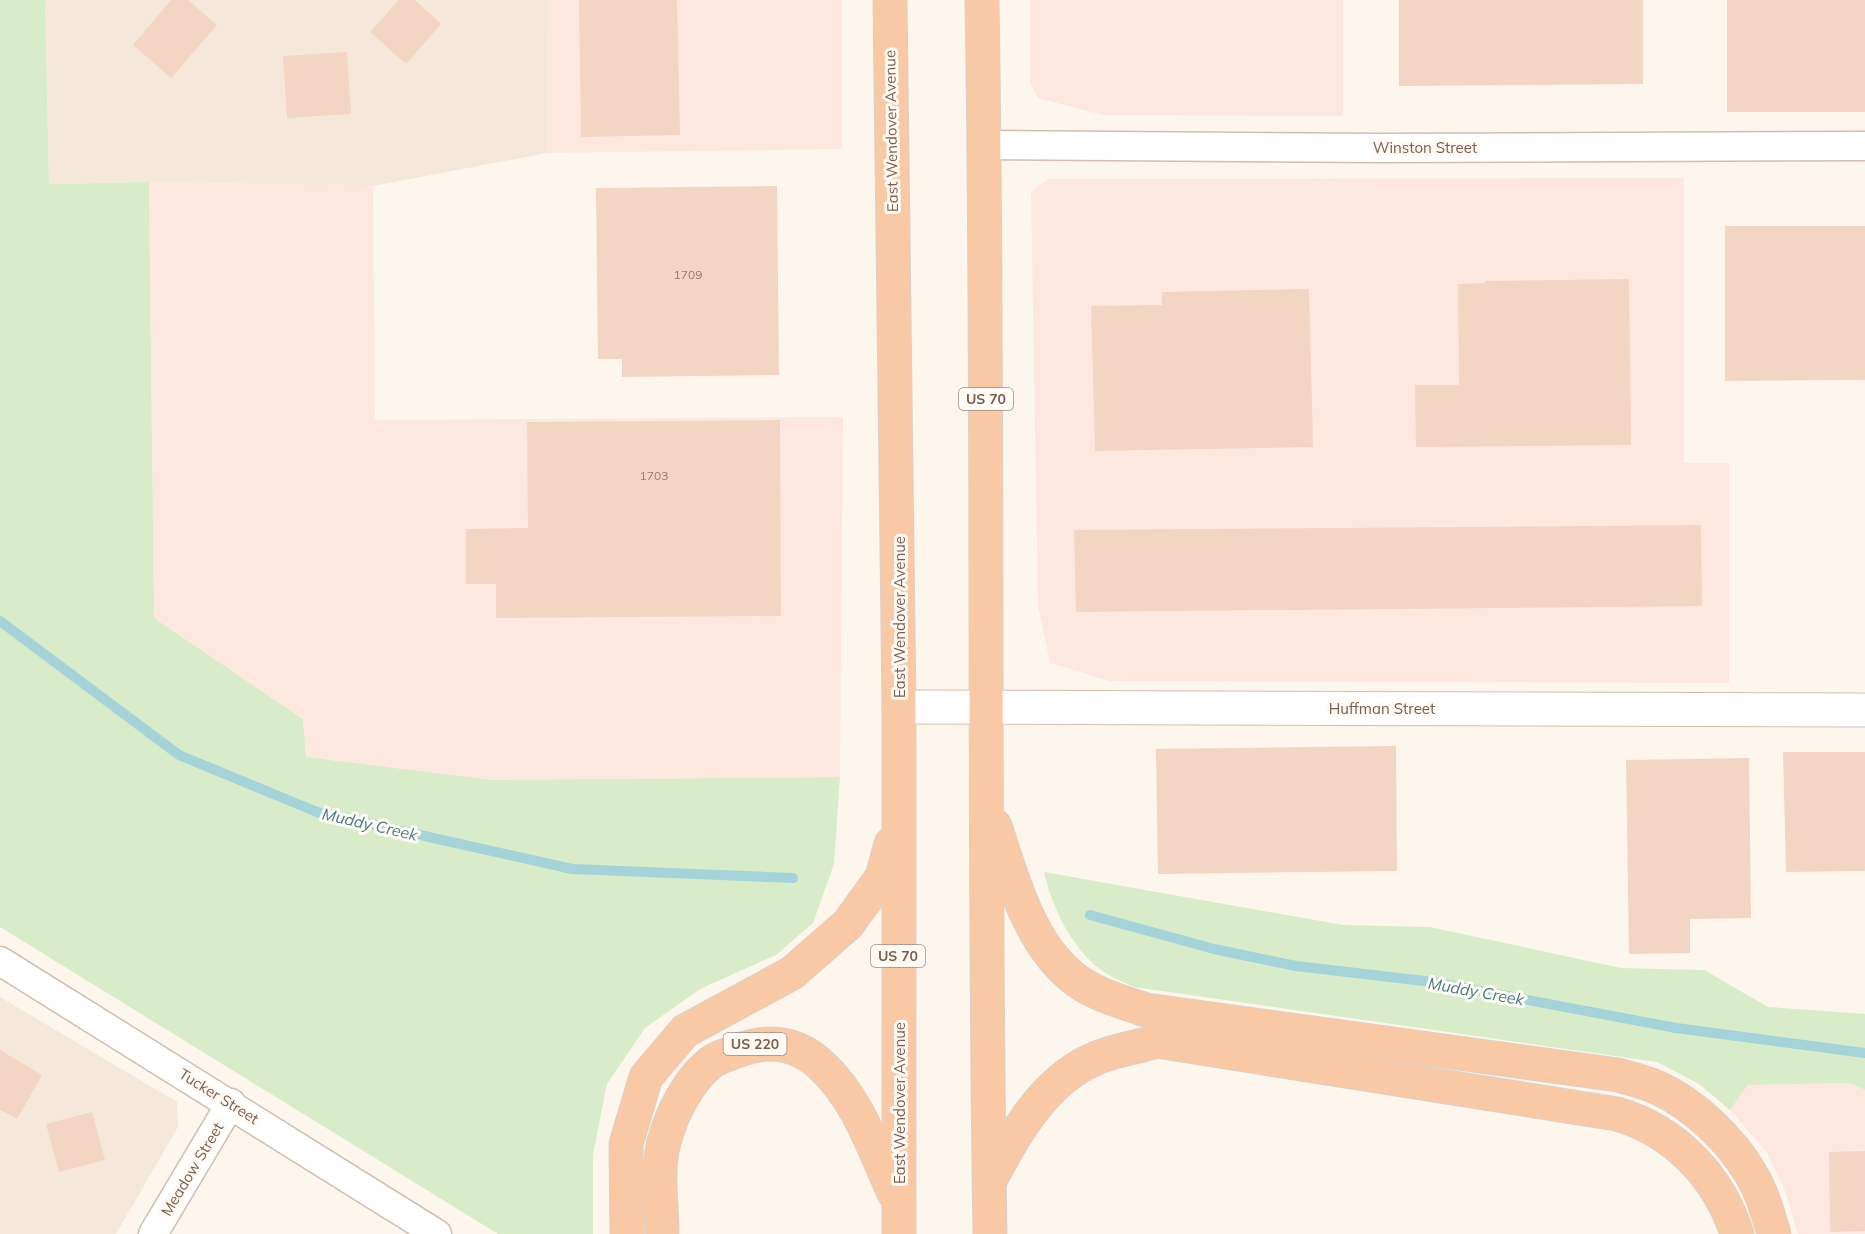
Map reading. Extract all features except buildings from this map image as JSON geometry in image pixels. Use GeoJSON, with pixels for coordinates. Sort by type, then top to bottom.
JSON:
{"type":"FeatureCollection","features":[{"type":"Feature","properties":{"kind":"highway","name":"East Wendover Avenue"},"geometry":{"type":"LineString","coordinates":[[891,0],[899,707],[899,1220]]}},
{"type":"Feature","properties":{"kind":"highway","name":"US 70"},"geometry":{"type":"LineString","coordinates":[[982,0],[985,145],[986,797],[990,1234]]}},
{"type":"Feature","properties":{"kind":"highway"},"geometry":{"type":"LineString","coordinates":[[986,797],[1020,904],[1041,940],[1070,976],[1084,985],[1104,996],[1146,1010],[1618,1075],[1658,1088],[1694,1112],[1728,1142],[1752,1174],[1774,1234]]}},
{"type":"Feature","properties":{"kind":"highway"},"geometry":{"type":"LineString","coordinates":[[627,1234],[626,1144],[646,1077],[685,1031],[792,972],[848,924],[882,877],[898,819]]}},
{"type":"Feature","properties":{"kind":"highway"},"geometry":{"type":"LineString","coordinates":[[990,1182],[1017,1131],[1049,1091],[1071,1072],[1099,1057],[1157,1041],[1606,1112],[1642,1122],[1689,1156],[1715,1184],[1730,1213],[1737,1234]]}},
{"type":"Feature","properties":{"kind":"highway","name":"US 220"},"geometry":{"type":"LineString","coordinates":[[663,1234],[661,1180],[663,1143],[692,1083],[713,1061],[753,1044],[776,1042],[801,1051],[821,1065],[844,1089],[899,1220]]}},
{"type":"Feature","properties":{"kind":"street","name":"Winston Street"},"geometry":{"type":"LineString","coordinates":[[985,145],[1367,148],[1865,146]]}},
{"type":"Feature","properties":{"kind":"street","name":"Huffman Street"},"geometry":{"type":"LineString","coordinates":[[899,707],[1865,710]]}},
{"type":"Feature","properties":{"kind":"street","name":"Tucker Street"},"geometry":{"type":"LineString","coordinates":[[0,961],[231,1103],[437,1234]]}},
{"type":"Feature","properties":{"kind":"street","name":"Meadow Street"},"geometry":{"type":"LineString","coordinates":[[153,1234],[231,1103]]}},
{"type":"Feature","properties":{"kind":"shaded area"},"geometry":{"type":"Polygon","coordinates":[[[45,0],[548,0],[547,153],[373,186],[149,182],[49,184],[45,0]]]}},
{"type":"Feature","properties":{"kind":"shaded area"},"geometry":{"type":"Polygon","coordinates":[[[548,0],[842,0],[842,149],[547,153],[548,0]]]}},
{"type":"Feature","properties":{"kind":"shaded area"},"geometry":{"type":"Polygon","coordinates":[[[1030,0],[1343,0],[1343,116],[1102,115],[1038,98],[1030,83],[1030,0]]]}},
{"type":"Feature","properties":{"kind":"shaded area"},"geometry":{"type":"Polygon","coordinates":[[[1684,178],[1684,463],[1729,463],[1729,683],[1110,681],[1050,663],[1038,606],[1031,192],[1048,179],[1684,178]]]}},
{"type":"Feature","properties":{"kind":"shaded area"},"geometry":{"type":"Polygon","coordinates":[[[149,182],[373,186],[375,420],[843,417],[840,777],[492,780],[306,757],[303,719],[154,618],[149,182]]]}},
{"type":"Feature","properties":{"kind":"shaded area"},"geometry":{"type":"Polygon","coordinates":[[[0,997],[177,1102],[178,1127],[116,1234],[0,1234],[0,997]]]}},
{"type":"Feature","properties":{"kind":"shaded area"},"geometry":{"type":"Polygon","coordinates":[[[1849,1083],[1865,1090],[1865,1234],[1798,1234],[1785,1191],[1767,1153],[1730,1110],[1748,1085],[1849,1083]]]}},
{"type":"Feature","properties":{"kind":"green space"},"geometry":{"type":"Polygon","coordinates":[[[0,0],[45,0],[49,184],[149,182],[154,618],[303,719],[306,757],[492,780],[840,777],[834,864],[813,923],[776,955],[700,989],[645,1028],[607,1084],[593,1155],[593,1234],[498,1234],[0,927],[0,0]]]}},
{"type":"Feature","properties":{"kind":"green space"},"geometry":{"type":"Polygon","coordinates":[[[1044,872],[1343,925],[1430,927],[1621,968],[1704,970],[1768,1007],[1865,1014],[1865,1090],[1849,1083],[1748,1085],[1730,1110],[1699,1084],[1657,1062],[1134,987],[1104,972],[1080,949],[1064,925],[1052,899],[1044,872]]]}},
{"type":"Feature","properties":{"kind":"waterway","name":"Muddy Creek"},"geometry":{"type":"LineString","coordinates":[[0,621],[179,755],[317,812],[572,869],[793,878]]}},
{"type":"Feature","properties":{"kind":"waterway","name":"Muddy Creek"},"geometry":{"type":"LineString","coordinates":[[1090,915],[1214,949],[1296,966],[1433,982],[1676,1028],[1865,1053]]}}]}
